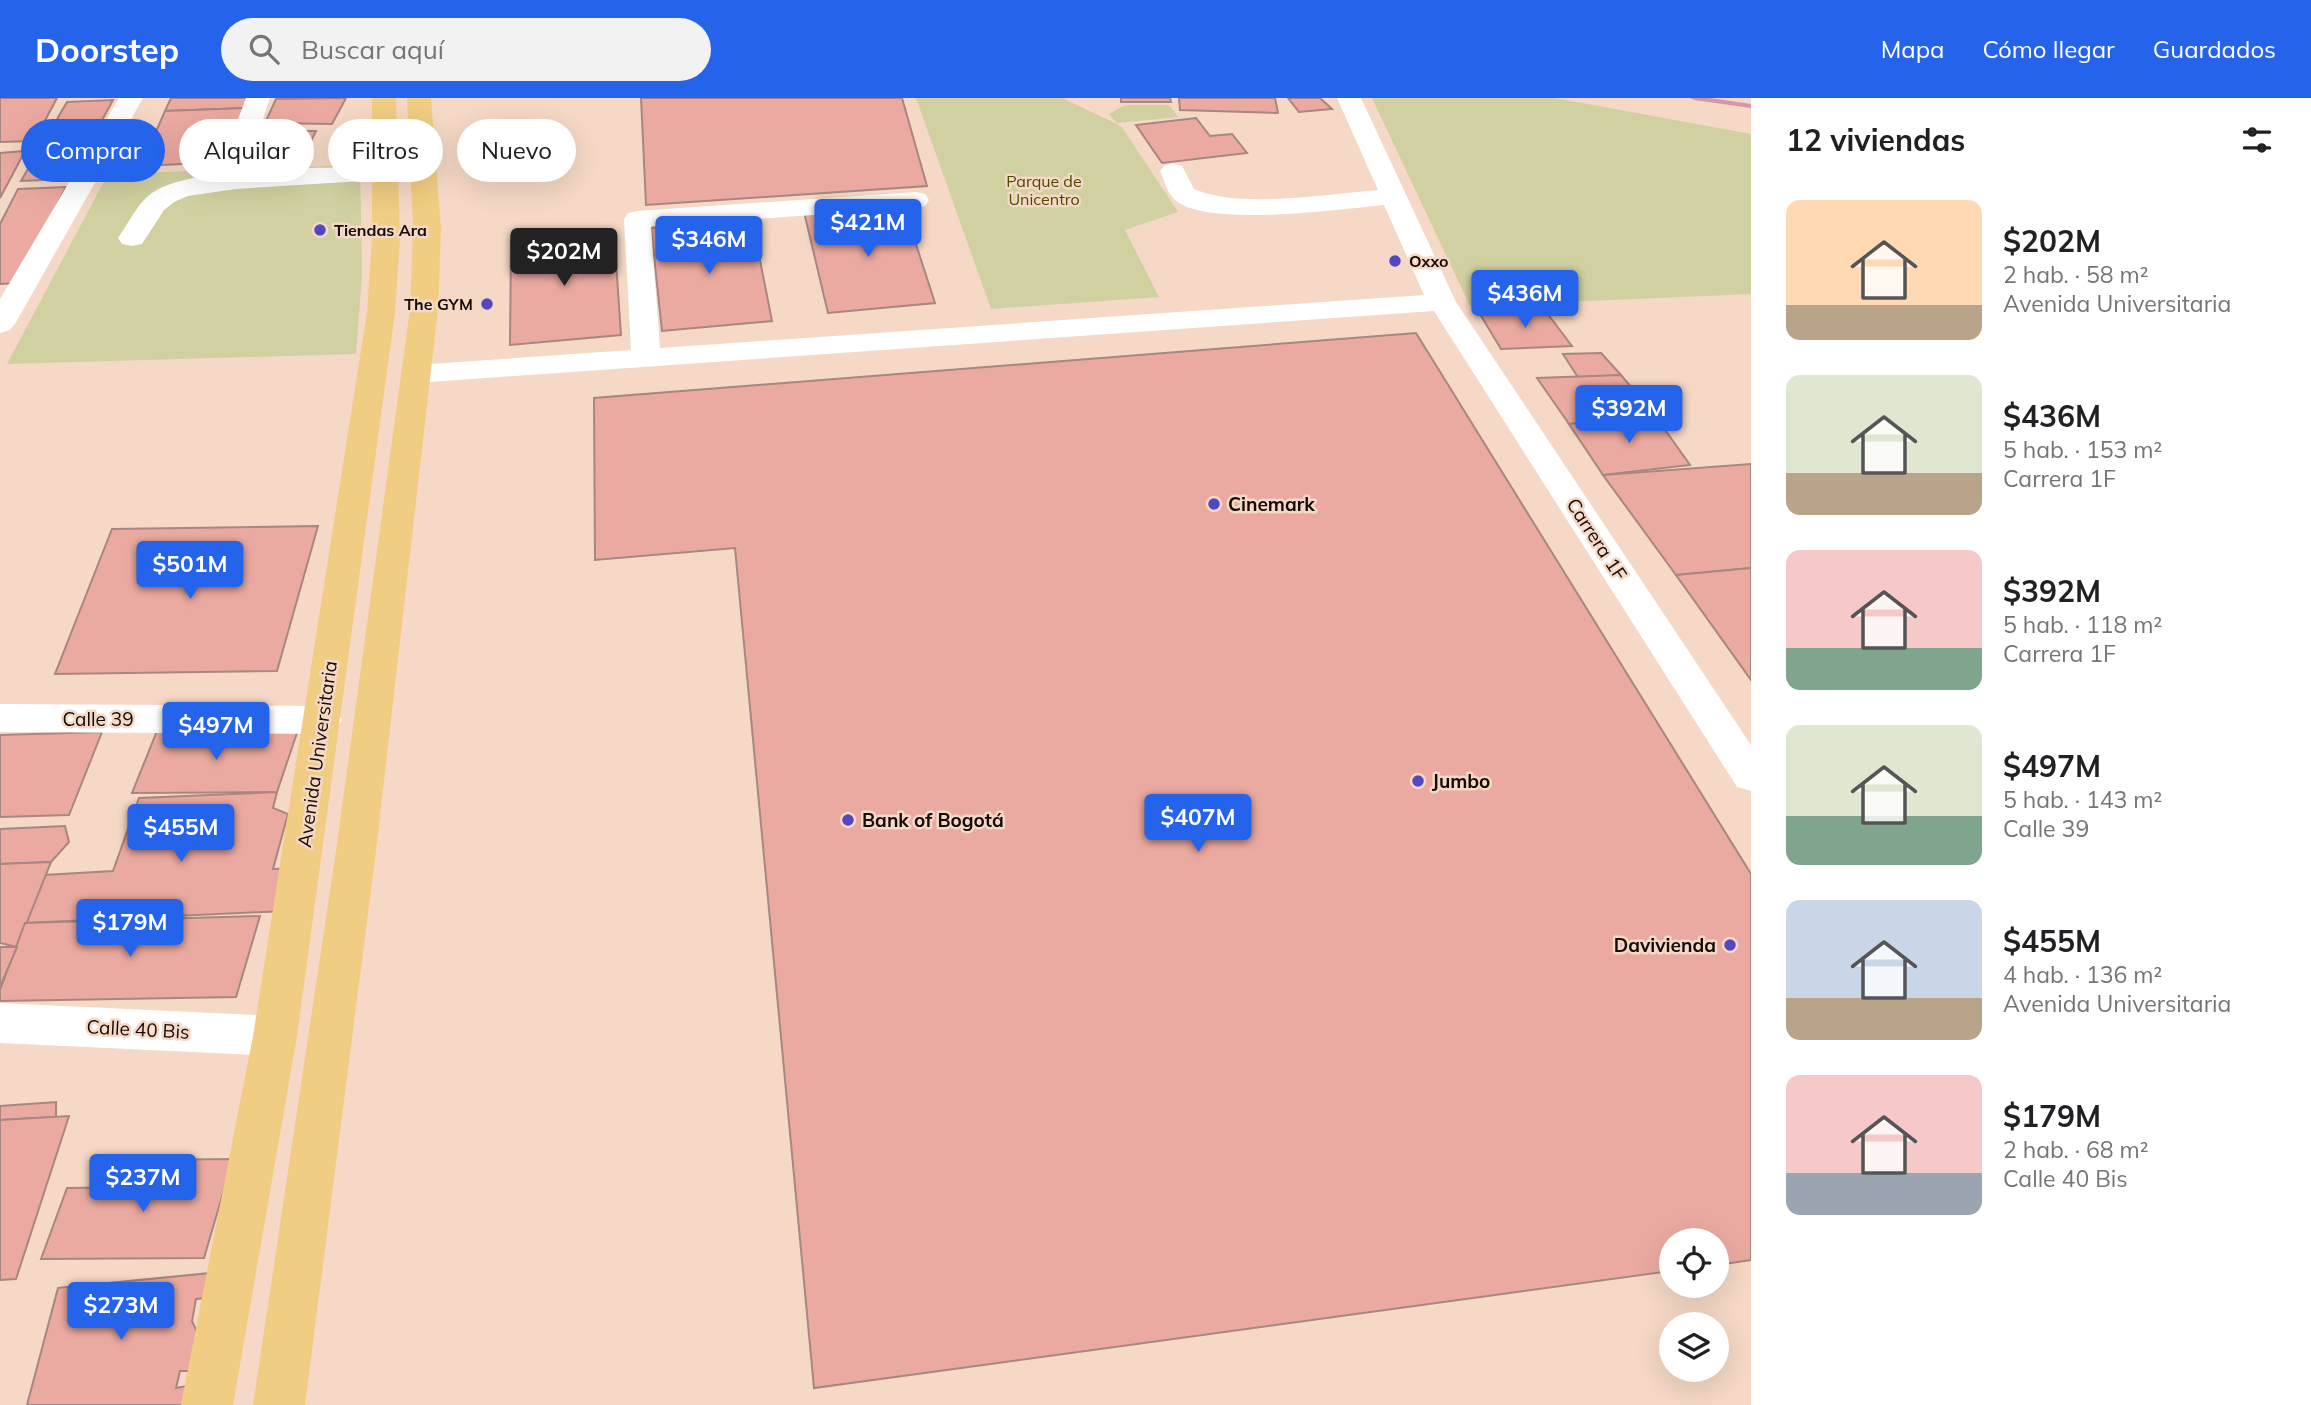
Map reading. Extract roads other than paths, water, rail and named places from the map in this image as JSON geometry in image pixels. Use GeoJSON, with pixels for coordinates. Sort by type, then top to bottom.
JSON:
{"type":"FeatureCollection","features":[{"type":"Feature","properties":{"kind":"main road","name":"Avenida Universitaria"},"geometry":{"type":"LineString","coordinates":[[384,98],[384,119]]}},
{"type":"Feature","properties":{"kind":"main road"},"geometry":{"type":"LineString","coordinates":[[279,1405],[356,851],[424,309],[427,229],[419,98]]}},
{"type":"Feature","properties":{"kind":"main road","name":"Avenida Universitaria"},"geometry":{"type":"LineString","coordinates":[[207,1405],[275,1036],[323,720],[381,312],[386,239],[385,182]]}},
{"type":"Feature","properties":{"kind":"street"},"geometry":{"type":"LineString","coordinates":[[0,324],[131,98]]}},
{"type":"Feature","properties":{"kind":"street"},"geometry":{"type":"LineString","coordinates":[[251,119],[258,98]]}},
{"type":"Feature","properties":{"kind":"street","name":"Carrera 1F"},"geometry":{"type":"LineString","coordinates":[[1349,98],[1442,302],[1751,775]]}},
{"type":"Feature","properties":{"kind":"street"},"geometry":{"type":"LineString","coordinates":[[1173,172],[1184,195],[1202,204],[1231,207],[1394,196]]}},
{"type":"Feature","properties":{"kind":"street"},"geometry":{"type":"LineString","coordinates":[[132,238],[155,203],[183,187],[328,177]]}},
{"type":"Feature","properties":{"kind":"street"},"geometry":{"type":"LineString","coordinates":[[646,359],[637,219],[916,200]]}},
{"type":"Feature","properties":{"kind":"street"},"geometry":{"type":"LineString","coordinates":[[416,374],[1442,302]]}},
{"type":"Feature","properties":{"kind":"street","name":"Calle 39"},"geometry":{"type":"LineString","coordinates":[[0,718],[323,720]]}},
{"type":"Feature","properties":{"kind":"street","name":"Calle 40 Bis"},"geometry":{"type":"LineString","coordinates":[[0,1023],[275,1036]]}},
{"type":"Feature","properties":{"kind":"waterway"},"geometry":{"type":"LineString","coordinates":[[1694,98],[1751,106]]}},
{"type":"Feature","properties":{"kind":"place","name":"Tiendas Ara"},"geometry":{"type":"Point","coordinates":[320,230]}},
{"type":"Feature","properties":{"kind":"place","name":"Oxxo"},"geometry":{"type":"Point","coordinates":[1395,261]}},
{"type":"Feature","properties":{"kind":"place","name":"The GYM"},"geometry":{"type":"Point","coordinates":[487,304]}},
{"type":"Feature","properties":{"kind":"place","name":"Cinemark"},"geometry":{"type":"Point","coordinates":[1214,504]}},
{"type":"Feature","properties":{"kind":"place","name":"Jumbo"},"geometry":{"type":"Point","coordinates":[1418,781]}},
{"type":"Feature","properties":{"kind":"place","name":"Bank of Bogotá"},"geometry":{"type":"Point","coordinates":[848,820]}},
{"type":"Feature","properties":{"kind":"place","name":"Davivienda"},"geometry":{"type":"Point","coordinates":[1730,945]}},
{"type":"Feature","properties":{"kind":"park label","name":"Parque de Unicentro"},"geometry":{"type":"Point","coordinates":[1044,190]}}]}
